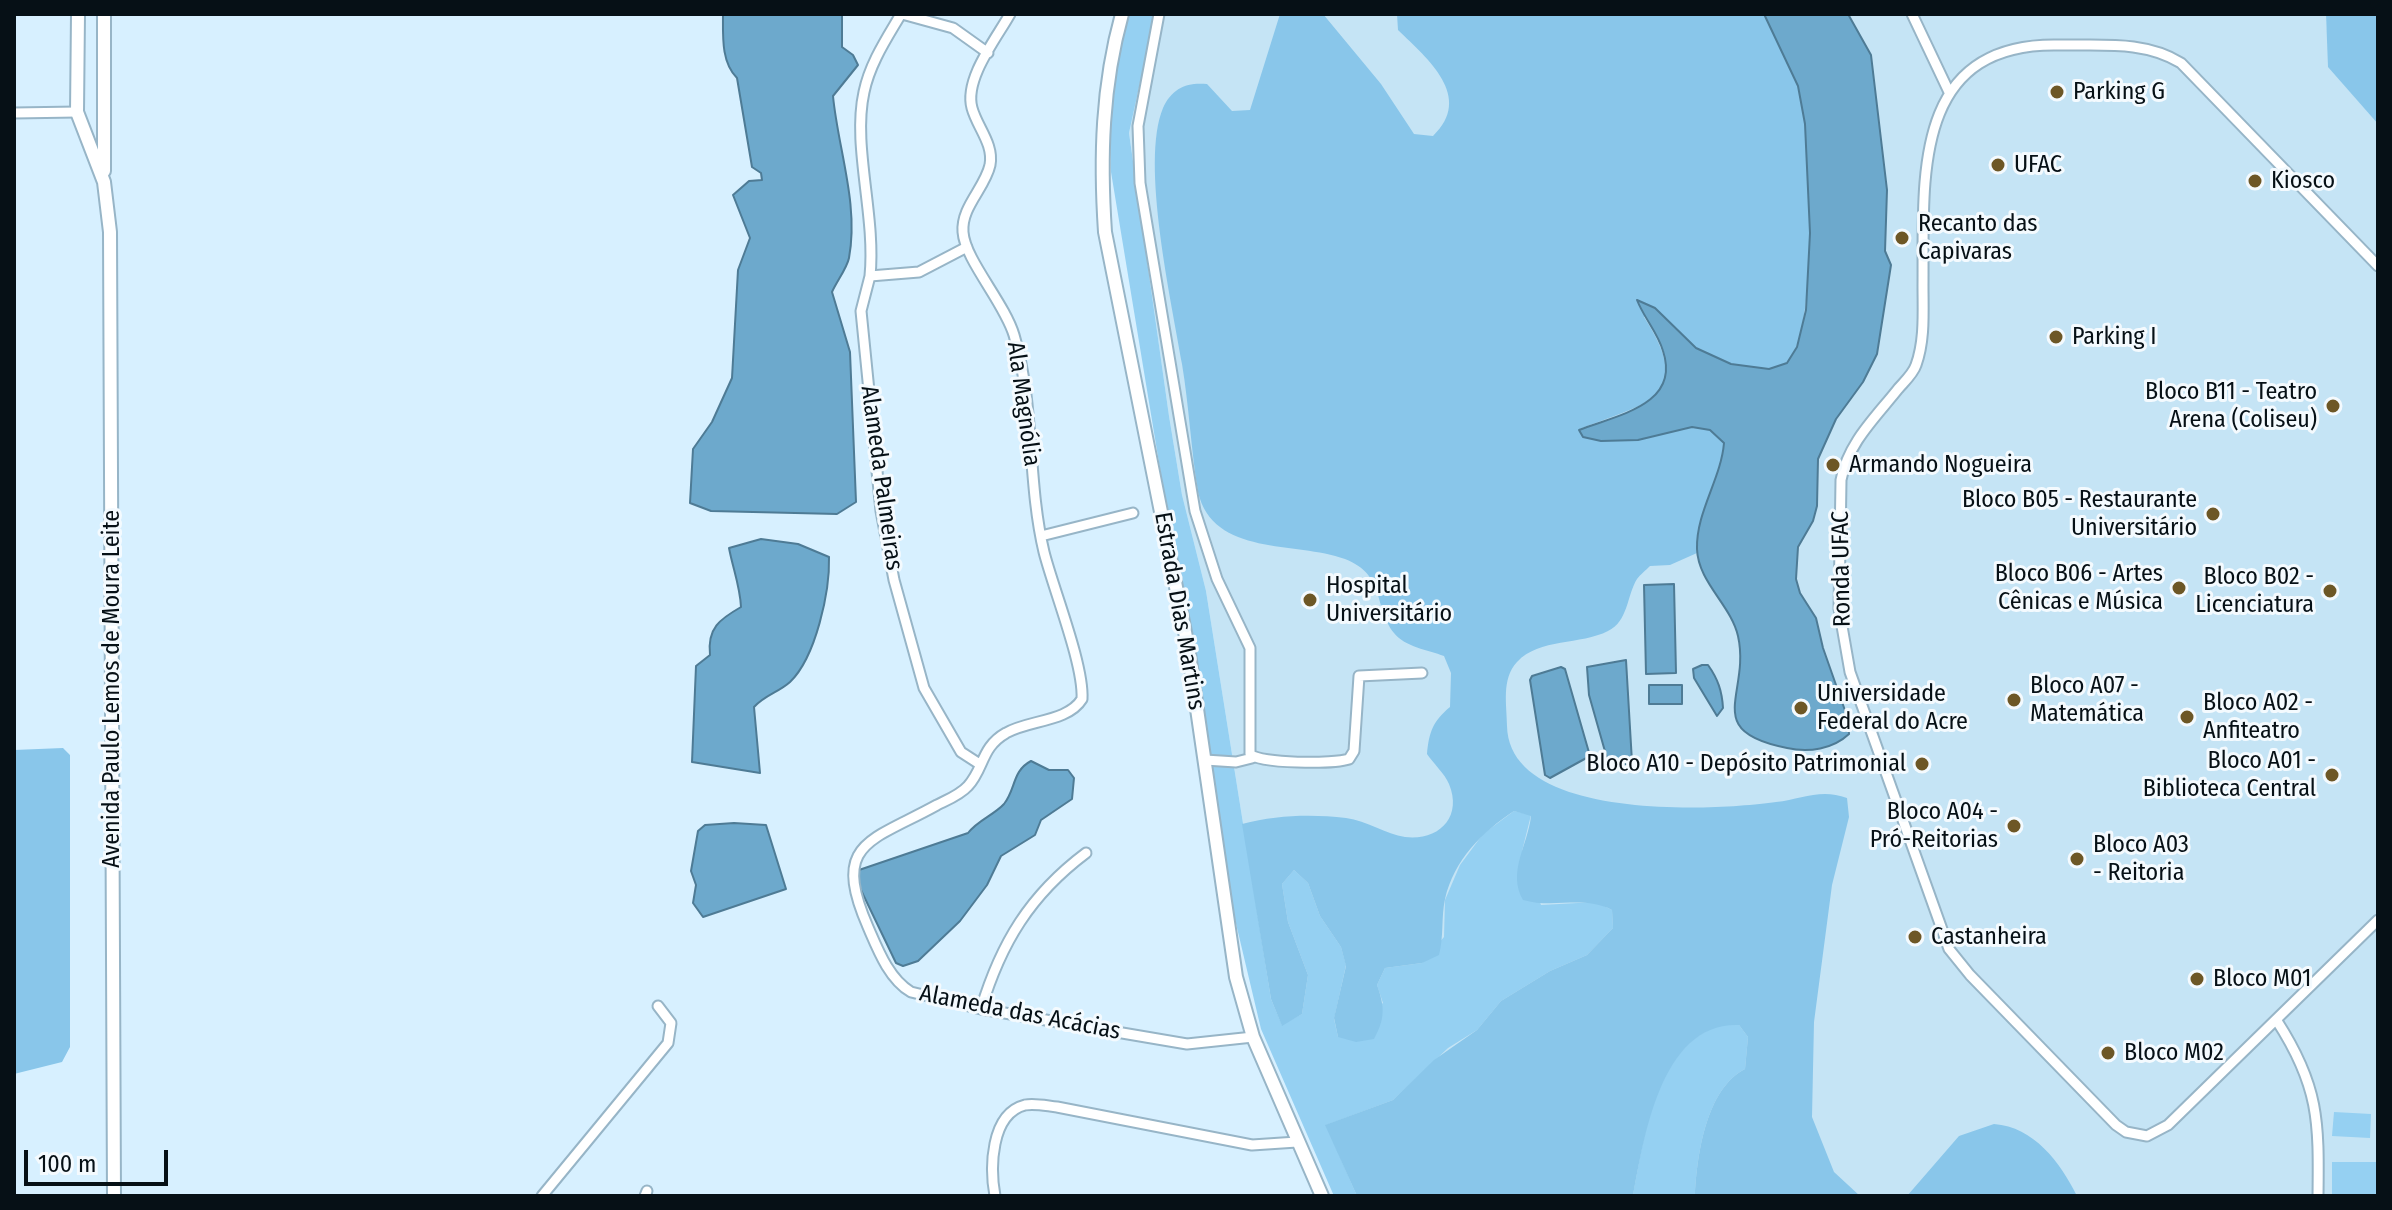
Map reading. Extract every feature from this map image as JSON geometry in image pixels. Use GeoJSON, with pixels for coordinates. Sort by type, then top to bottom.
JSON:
{"type":"FeatureCollection","features":[{"type":"Feature","properties":{"kind":"street","name":"Avenida Paulo Lemos de Moura Leite"},"geometry":{"type":"LineString","coordinates":[[78,14],[77,112],[85,126],[104,182]]}},
{"type":"Feature","properties":{"kind":"street","name":"Avenida Paulo Lemos de Moura Leite"},"geometry":{"type":"LineString","coordinates":[[104,14],[104,182],[110,232],[114,1196]]}},
{"type":"Feature","properties":{"kind":"street"},"geometry":{"type":"LineString","coordinates":[[902,14],[953,28],[988,53]]}},
{"type":"Feature","properties":{"kind":"street","name":"Alameda Palmeiras"},"geometry":{"type":"LineString","coordinates":[[902,14],[870,70],[861,111],[872,217],[870,276],[861,311],[881,511],[894,580],[924,688],[961,752],[978,763]]}},
{"type":"Feature","properties":{"kind":"street"},"geometry":{"type":"LineString","coordinates":[[870,276],[919,272],[967,247],[963,231],[967,210],[991,161],[970,96],[988,53],[1010,14]]}},
{"type":"Feature","properties":{"kind":"street","name":"Estrada Dias Martins"},"geometry":{"type":"LineString","coordinates":[[1122,14],[1105,97],[1102,170],[1105,232],[1180,603],[1205,760],[1227,932],[1253,1037],[1322,1196]]}},
{"type":"Feature","properties":{"kind":"street"},"geometry":{"type":"LineString","coordinates":[[1159,14],[1138,126],[1140,183],[1195,511],[1213,569],[1250,648],[1252,758]]}},
{"type":"Feature","properties":{"kind":"street"},"geometry":{"type":"LineString","coordinates":[[1912,14],[1949,92]]}},
{"type":"Feature","properties":{"kind":"street","name":"Ronda UFAC"},"geometry":{"type":"LineString","coordinates":[[2378,266],[2181,63],[2153,49],[2031,45],[2010,48],[1978,65],[1949,92],[1926,152],[1923,320],[1916,368],[1854,443],[1845,459],[1841,480],[1842,637],[1850,672],[1949,949],[2040,1048],[2126,1132],[2147,1136],[2168,1125],[2378,920]]}},
{"type":"Feature","properties":{"kind":"street"},"geometry":{"type":"LineString","coordinates":[[14,113],[77,112]]}},
{"type":"Feature","properties":{"kind":"street","name":"Ala Magnólia"},"geometry":{"type":"LineString","coordinates":[[967,247],[1007,313],[1020,356],[1041,536],[1079,677]]}},
{"type":"Feature","properties":{"kind":"street"},"geometry":{"type":"LineString","coordinates":[[1041,536],[1133,513]]}},
{"type":"Feature","properties":{"kind":"street"},"geometry":{"type":"LineString","coordinates":[[1205,760],[1349,759],[1354,751],[1359,676],[1422,673]]}},
{"type":"Feature","properties":{"kind":"street","name":"Alameda das Acácias"},"geometry":{"type":"LineString","coordinates":[[1079,677],[1082,699],[1076,707],[1006,732],[990,745],[972,779],[958,794],[866,845],[853,868],[853,893],[879,951],[901,986],[911,992],[981,1009],[1187,1044],[1253,1037]]}},
{"type":"Feature","properties":{"kind":"street"},"geometry":{"type":"LineString","coordinates":[[981,1009],[991,975],[1013,928],[1046,885],[1086,853]]}},
{"type":"Feature","properties":{"kind":"street"},"geometry":{"type":"LineString","coordinates":[[542,1196],[668,1043],[671,1023],[658,1006]]}},
{"type":"Feature","properties":{"kind":"street"},"geometry":{"type":"LineString","coordinates":[[2277,1021],[2299,1058],[2315,1102],[2318,1196]]}},
{"type":"Feature","properties":{"kind":"street"},"geometry":{"type":"LineString","coordinates":[[995,1196],[994,1147],[1006,1118],[1014,1109],[1036,1104],[1252,1145],[1297,1142]]}},
{"type":"Feature","properties":{"kind":"shaded area"},"geometry":{"type":"Polygon","coordinates":[[[723,14],[842,14],[842,47],[853,55],[858,65],[833,96],[850,197],[851,238],[848,262],[832,292],[850,352],[856,502],[837,514],[711,511],[690,503],[693,449],[712,422],[732,378],[738,270],[750,238],[733,195],[749,181],[762,180],[761,173],[752,167],[737,78],[726,57],[723,14]]]}},
{"type":"Feature","properties":{"kind":"shaded area"},"geometry":{"type":"Polygon","coordinates":[[[1129,14],[1155,14],[1129,133],[1182,495],[1206,591],[1271,999],[1282,1025],[1302,1014],[1308,975],[1288,922],[1282,884],[1294,870],[1308,883],[1320,916],[1341,947],[1346,965],[1334,1019],[1338,1037],[1383,1003],[1377,985],[1385,968],[1422,963],[1444,937],[1445,900],[1460,865],[1483,834],[1514,811],[1531,815],[1522,851],[1541,905],[1596,902],[1612,910],[1613,928],[1587,955],[1550,971],[1501,1001],[1477,1030],[1448,1048],[1393,1100],[1326,1125],[1357,1196],[1334,1196],[1261,1029],[1233,911],[1111,172],[1114,72],[1129,14]]]}},
{"type":"Feature","properties":{"kind":"shaded area","name":"Universidade Federal do Acre"},"geometry":{"type":"Polygon","coordinates":[[[1155,14],[2326,14],[2329,67],[2378,124],[2378,1196],[1357,1196],[1271,999],[1206,591],[1182,495],[1129,133],[1155,14]]]}},
{"type":"Feature","properties":{"kind":"shaded area"},"geometry":{"type":"Polygon","coordinates":[[[1280,14],[1323,14],[1381,84],[1414,134],[1433,136],[1449,107],[1448,93],[1433,66],[1398,30],[1397,14],[1764,14],[1767,19],[1797,82],[1806,126],[1810,240],[1804,318],[1797,346],[1786,363],[1775,368],[1746,368],[1715,358],[1688,343],[1655,308],[1644,317],[1666,365],[1664,382],[1656,394],[1643,404],[1580,429],[1601,441],[1619,441],[1692,427],[1710,430],[1724,443],[1701,525],[1697,553],[1670,565],[1650,566],[1637,579],[1615,627],[1597,635],[1548,645],[1526,654],[1517,662],[1507,684],[1507,726],[1517,757],[1541,779],[1576,794],[1619,803],[1664,807],[1746,805],[1820,794],[1847,798],[1849,817],[1832,885],[1814,1022],[1812,1117],[1834,1172],[1860,1196],[1695,1196],[1701,1143],[1713,1107],[1721,1092],[1745,1069],[1748,1037],[1739,1025],[1713,1029],[1691,1042],[1674,1062],[1651,1115],[1633,1196],[1357,1196],[1325,1125],[1393,1100],[1434,1060],[1477,1030],[1501,1001],[1550,971],[1587,955],[1613,928],[1612,910],[1590,903],[1523,900],[1517,879],[1531,816],[1514,811],[1480,838],[1455,872],[1445,899],[1439,955],[1422,963],[1385,968],[1377,985],[1383,1013],[1374,1039],[1356,1042],[1338,1037],[1334,1018],[1346,966],[1341,947],[1320,916],[1308,883],[1294,870],[1282,884],[1288,922],[1308,975],[1302,1014],[1282,1026],[1271,999],[1242,824],[1281,817],[1333,817],[1354,820],[1405,837],[1417,837],[1428,835],[1445,825],[1453,807],[1449,784],[1427,754],[1433,728],[1450,707],[1451,673],[1444,656],[1410,645],[1394,633],[1373,582],[1358,566],[1325,554],[1238,537],[1220,527],[1207,513],[1198,492],[1184,380],[1160,234],[1155,163],[1157,132],[1167,101],[1187,85],[1207,84],[1232,111],[1250,110],[1280,14]]]}},
{"type":"Feature","properties":{"kind":"shaded area"},"geometry":{"type":"Polygon","coordinates":[[[1764,14],[1848,14],[1871,55],[1887,190],[1885,251],[1891,265],[1877,354],[1863,382],[1836,419],[1818,459],[1817,506],[1813,521],[1798,547],[1796,579],[1800,593],[1816,618],[1848,719],[1849,734],[1836,743],[1812,750],[1760,741],[1744,731],[1737,720],[1738,636],[1729,614],[1703,572],[1697,549],[1700,522],[1724,443],[1710,430],[1692,427],[1638,440],[1601,441],[1583,437],[1579,430],[1642,405],[1663,384],[1666,369],[1663,351],[1637,300],[1655,308],[1696,348],[1731,364],[1769,369],[1787,363],[1797,347],[1806,310],[1810,233],[1805,124],[1798,86],[1764,14]]]}},
{"type":"Feature","properties":{"kind":"shaded area"},"geometry":{"type":"Polygon","coordinates":[[[2326,14],[2378,14],[2378,124],[2328,67],[2326,14]]]}},
{"type":"Feature","properties":{"kind":"shaded area"},"geometry":{"type":"Polygon","coordinates":[[[761,539],[798,544],[829,557],[829,571],[820,623],[807,657],[790,682],[754,707],[760,773],[692,762],[696,666],[710,655],[716,625],[741,607],[729,548],[761,539]]]}},
{"type":"Feature","properties":{"kind":"shaded area"},"geometry":{"type":"Polygon","coordinates":[[[1674,584],[1676,673],[1646,674],[1644,585],[1674,584]]]}},
{"type":"Feature","properties":{"kind":"shaded area"},"geometry":{"type":"Polygon","coordinates":[[[1626,660],[1632,762],[1610,769],[1589,695],[1587,667],[1626,660]]]}},
{"type":"Feature","properties":{"kind":"shaded area"},"geometry":{"type":"Polygon","coordinates":[[[1708,665],[1717,680],[1723,708],[1717,716],[1694,678],[1693,669],[1708,665]]]}},
{"type":"Feature","properties":{"kind":"shaded area"},"geometry":{"type":"Polygon","coordinates":[[[1561,667],[1565,669],[1590,756],[1550,778],[1545,775],[1530,680],[1532,676],[1561,667]]]}},
{"type":"Feature","properties":{"kind":"shaded area"},"geometry":{"type":"Polygon","coordinates":[[[1649,685],[1682,685],[1682,704],[1649,704],[1649,685]]]}},
{"type":"Feature","properties":{"kind":"shaded area"},"geometry":{"type":"Polygon","coordinates":[[[63,748],[70,755],[70,1047],[62,1062],[14,1074],[14,750],[63,748]]]}},
{"type":"Feature","properties":{"kind":"shaded area"},"geometry":{"type":"Polygon","coordinates":[[[1031,761],[1049,770],[1068,770],[1074,778],[1072,799],[1041,820],[1035,835],[1001,856],[987,885],[960,921],[918,961],[903,966],[896,963],[859,886],[859,870],[968,833],[1004,804],[1020,770],[1031,761]]]}},
{"type":"Feature","properties":{"kind":"shaded area"},"geometry":{"type":"Polygon","coordinates":[[[705,825],[766,825],[786,889],[703,917],[693,903],[696,885],[691,871],[698,831],[705,825]]]}},
{"type":"Feature","properties":{"kind":"shaded area"},"geometry":{"type":"Polygon","coordinates":[[[1724,1024],[1739,1025],[1748,1037],[1745,1069],[1721,1092],[1713,1107],[1701,1143],[1695,1196],[1633,1196],[1649,1120],[1668,1071],[1683,1050],[1701,1034],[1724,1024]]]}},
{"type":"Feature","properties":{"kind":"shaded area"},"geometry":{"type":"Polygon","coordinates":[[[2334,1112],[2371,1114],[2370,1138],[2332,1136],[2334,1112]]]}},
{"type":"Feature","properties":{"kind":"shaded area"},"geometry":{"type":"Polygon","coordinates":[[[1994,1124],[2021,1132],[2044,1148],[2077,1196],[1907,1196],[1959,1136],[1994,1124]]]}},
{"type":"Feature","properties":{"kind":"shaded area"},"geometry":{"type":"Polygon","coordinates":[[[2332,1162],[2378,1162],[2378,1196],[2332,1196],[2332,1162]]]}},
{"type":"Feature","properties":{"kind":"place","name":"Parking G"},"geometry":{"type":"Point","coordinates":[2057,92]}},
{"type":"Feature","properties":{"kind":"place","name":"UFAC"},"geometry":{"type":"Point","coordinates":[1998,165]}},
{"type":"Feature","properties":{"kind":"place","name":"Kiosco"},"geometry":{"type":"Point","coordinates":[2255,181]}},
{"type":"Feature","properties":{"kind":"place","name":"Recanto das Capivaras"},"geometry":{"type":"Point","coordinates":[1902,238]}},
{"type":"Feature","properties":{"kind":"place","name":"Parking I"},"geometry":{"type":"Point","coordinates":[2056,337]}},
{"type":"Feature","properties":{"kind":"place","name":"Bloco B11 - Teatro Arena (Coliseu)"},"geometry":{"type":"Point","coordinates":[2333,406]}},
{"type":"Feature","properties":{"kind":"place","name":"Armando Nogueira"},"geometry":{"type":"Point","coordinates":[1833,465]}},
{"type":"Feature","properties":{"kind":"place","name":"Bloco B05 - Restaurante Universitário"},"geometry":{"type":"Point","coordinates":[2213,514]}},
{"type":"Feature","properties":{"kind":"place","name":"Bloco B06 - Artes Cênicas e Música"},"geometry":{"type":"Point","coordinates":[2179,588]}},
{"type":"Feature","properties":{"kind":"place","name":"Bloco B02 - Licenciatura"},"geometry":{"type":"Point","coordinates":[2330,591]}},
{"type":"Feature","properties":{"kind":"place","name":"Hospital Universitário"},"geometry":{"type":"Point","coordinates":[1310,600]}},
{"type":"Feature","properties":{"kind":"place","name":"Bloco A07 - Matemática"},"geometry":{"type":"Point","coordinates":[2014,700]}},
{"type":"Feature","properties":{"kind":"place","name":"Universidade Federal do Acre"},"geometry":{"type":"Point","coordinates":[1801,708]}},
{"type":"Feature","properties":{"kind":"place","name":"Bloco A02 - Anfiteatro"},"geometry":{"type":"Point","coordinates":[2187,717]}},
{"type":"Feature","properties":{"kind":"place","name":"Bloco A10 - Depósito Patrimonial"},"geometry":{"type":"Point","coordinates":[1922,764]}},
{"type":"Feature","properties":{"kind":"place","name":"Bloco A01 - Biblioteca Central"},"geometry":{"type":"Point","coordinates":[2332,775]}},
{"type":"Feature","properties":{"kind":"place","name":"Bloco A04 - Pró-Reitorias"},"geometry":{"type":"Point","coordinates":[2014,826]}},
{"type":"Feature","properties":{"kind":"place","name":"Bloco A03 - Reitoria"},"geometry":{"type":"Point","coordinates":[2077,859]}},
{"type":"Feature","properties":{"kind":"place","name":"Castanheira"},"geometry":{"type":"Point","coordinates":[1915,937]}},
{"type":"Feature","properties":{"kind":"place","name":"Bloco M01"},"geometry":{"type":"Point","coordinates":[2197,979]}},
{"type":"Feature","properties":{"kind":"place","name":"Bloco M02"},"geometry":{"type":"Point","coordinates":[2108,1053]}}]}
